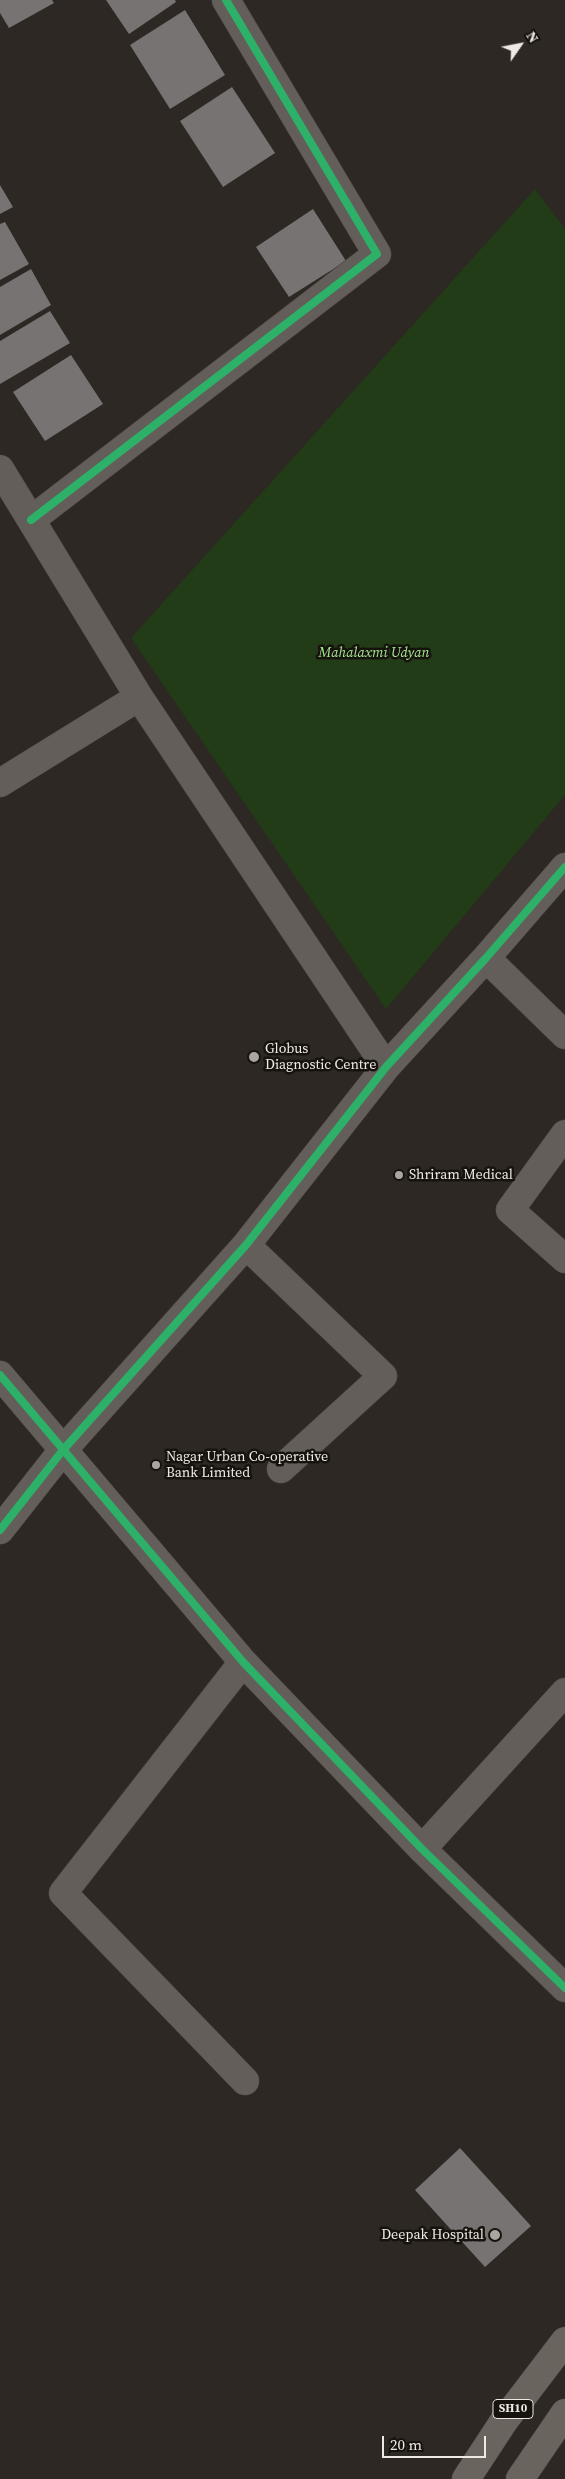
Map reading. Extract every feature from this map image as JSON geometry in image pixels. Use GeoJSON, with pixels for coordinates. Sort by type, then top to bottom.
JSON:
{"type":"FeatureCollection","features":[{"type":"Feature","properties":{"kind":"main road","name":"SH10"},"geometry":{"type":"LineString","coordinates":[[466,2479],[504,2421],[565,2341]]}},
{"type":"Feature","properties":{"kind":"main road"},"geometry":{"type":"LineString","coordinates":[[520,2479],[565,2413]]}},
{"type":"Feature","properties":{"kind":"street"},"geometry":{"type":"LineString","coordinates":[[31,520],[376,254],[226,0]]}},
{"type":"Feature","properties":{"kind":"street"},"geometry":{"type":"LineString","coordinates":[[3,483],[31,520],[139,696],[386,1067]]}},
{"type":"Feature","properties":{"kind":"street"},"geometry":{"type":"LineString","coordinates":[[0,783],[139,696]]}},
{"type":"Feature","properties":{"kind":"street"},"geometry":{"type":"LineString","coordinates":[[0,1530],[63,1450],[246,1245],[386,1067],[486,958],[565,867]]}},
{"type":"Feature","properties":{"kind":"street"},"geometry":{"type":"LineString","coordinates":[[486,958],[565,1035]]}},
{"type":"Feature","properties":{"kind":"street"},"geometry":{"type":"LineString","coordinates":[[565,1134],[510,1210],[565,1259]]}},
{"type":"Feature","properties":{"kind":"street"},"geometry":{"type":"LineString","coordinates":[[246,1245],[383,1376],[281,1469]]}},
{"type":"Feature","properties":{"kind":"street"},"geometry":{"type":"LineString","coordinates":[[0,1375],[243,1662],[422,1849],[565,1988]]}},
{"type":"Feature","properties":{"kind":"street"},"geometry":{"type":"LineString","coordinates":[[243,1662],[63,1893],[245,2081]]}},
{"type":"Feature","properties":{"kind":"street"},"geometry":{"type":"LineString","coordinates":[[422,1849],[565,1692]]}},
{"type":"Feature","properties":{"kind":"green space","name":"Mahalaxmi Udyan"},"geometry":{"type":"Polygon","coordinates":[[[535,189],[565,229],[565,795],[386,1009],[131,638],[535,189]]]}},
{"type":"Feature","properties":{"kind":"building"},"geometry":{"type":"Polygon","coordinates":[[[0,0],[52,0],[54,3],[9,28],[0,13],[0,0]]]}},
{"type":"Feature","properties":{"kind":"building"},"geometry":{"type":"Polygon","coordinates":[[[106,0],[175,0],[176,2],[129,34],[106,0]]]}},
{"type":"Feature","properties":{"kind":"building"},"geometry":{"type":"Polygon","coordinates":[[[185,10],[225,75],[170,109],[130,45],[185,10]]]}},
{"type":"Feature","properties":{"kind":"building"},"geometry":{"type":"Polygon","coordinates":[[[232,87],[275,153],[223,187],[180,121],[232,87]]]}},
{"type":"Feature","properties":{"kind":"building"},"geometry":{"type":"Polygon","coordinates":[[[0,185],[13,207],[0,214],[0,185]]]}},
{"type":"Feature","properties":{"kind":"building"},"geometry":{"type":"Polygon","coordinates":[[[313,209],[346,261],[289,297],[256,247],[313,209]]]}},
{"type":"Feature","properties":{"kind":"building"},"geometry":{"type":"Polygon","coordinates":[[[5,222],[29,264],[0,280],[0,224],[5,222]]]}},
{"type":"Feature","properties":{"kind":"building"},"geometry":{"type":"Polygon","coordinates":[[[31,269],[51,305],[0,335],[0,287],[31,269]]]}},
{"type":"Feature","properties":{"kind":"building"},"geometry":{"type":"Polygon","coordinates":[[[50,311],[70,343],[0,384],[0,341],[50,311]]]}},
{"type":"Feature","properties":{"kind":"building"},"geometry":{"type":"Polygon","coordinates":[[[71,355],[103,404],[45,441],[13,392],[71,355]]]}},
{"type":"Feature","properties":{"kind":"building"},"geometry":{"type":"Polygon","coordinates":[[[460,2148],[531,2226],[485,2267],[415,2190],[460,2148]]]}},
{"type":"Feature","properties":{"kind":"cycle path"},"geometry":{"type":"LineString","coordinates":[[31,520],[377,254],[226,0]]}},
{"type":"Feature","properties":{"kind":"cycle path"},"geometry":{"type":"LineString","coordinates":[[0,1530],[63,1450],[246,1245],[386,1067],[486,958],[565,867]]}},
{"type":"Feature","properties":{"kind":"cycle path"},"geometry":{"type":"LineString","coordinates":[[0,1375],[243,1662],[422,1849],[565,1988]]}},
{"type":"Feature","properties":{"kind":"place","name":"Globus Diagnostic Centre"},"geometry":{"type":"Point","coordinates":[254,1057]}},
{"type":"Feature","properties":{"kind":"place","name":"Shriram Medical"},"geometry":{"type":"Point","coordinates":[399,1175]}},
{"type":"Feature","properties":{"kind":"place","name":"Nagar Urban Co-operative Bank Limited"},"geometry":{"type":"Point","coordinates":[156,1465]}},
{"type":"Feature","properties":{"kind":"place","name":"Deepak Hospital"},"geometry":{"type":"Point","coordinates":[495,2235]}}]}
